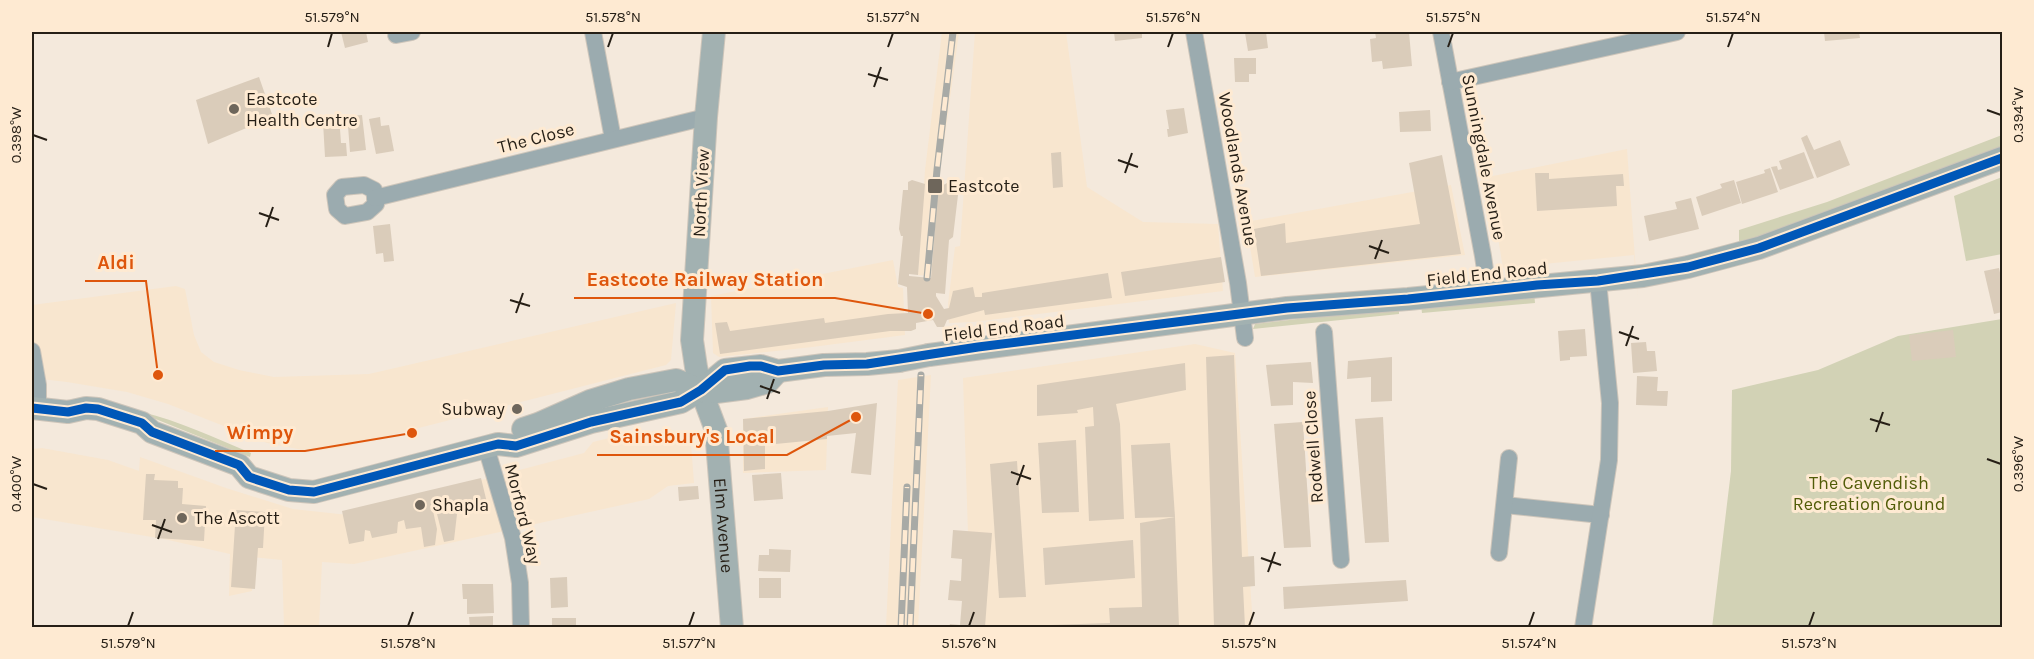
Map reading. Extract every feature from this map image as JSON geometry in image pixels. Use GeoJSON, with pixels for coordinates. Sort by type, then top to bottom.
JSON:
{"type":"FeatureCollection","features":[{"type":"Feature","properties":{"kind":"street"},"geometry":{"type":"LineString","coordinates":[[593,32],[613,139]]}},
{"type":"Feature","properties":{"kind":"street","name":"North View"},"geometry":{"type":"LineString","coordinates":[[701,390],[692,340],[706,117],[714,32]]}},
{"type":"Feature","properties":{"kind":"street","name":"Woodlands Avenue"},"geometry":{"type":"LineString","coordinates":[[1194,32],[1227,227],[1231,239],[1245,338]]}},
{"type":"Feature","properties":{"kind":"street","name":"Sunningdale Avenue"},"geometry":{"type":"LineString","coordinates":[[1441,32],[1488,290]]}},
{"type":"Feature","properties":{"kind":"street"},"geometry":{"type":"LineString","coordinates":[[1450,82],[1677,32]]}},
{"type":"Feature","properties":{"kind":"street","name":"The Close"},"geometry":{"type":"LineString","coordinates":[[375,198],[706,117]]}},
{"type":"Feature","properties":{"kind":"street","name":"Field End Road"},"geometry":{"type":"LineString","coordinates":[[35,408],[68,412],[83,420],[134,433],[152,432],[238,465],[249,477],[290,490],[314,492],[492,446],[516,446],[591,422],[681,402],[701,390],[716,392],[753,387],[768,382],[778,371],[824,365],[898,361],[929,355],[1320,305],[1598,281],[1688,267],[1759,248],[2002,158]]}},
{"type":"Feature","properties":{"kind":"street"},"geometry":{"type":"LineString","coordinates":[[1583,627],[1609,460],[1610,403],[1598,281]]}},
{"type":"Feature","properties":{"kind":"street","name":"Rodwell Close"},"geometry":{"type":"LineString","coordinates":[[1324,332],[1341,560]]}},
{"type":"Feature","properties":{"kind":"street"},"geometry":{"type":"LineString","coordinates":[[32,351],[38,385],[35,408]]}},
{"type":"Feature","properties":{"kind":"street","name":"Elm Avenue"},"geometry":{"type":"LineString","coordinates":[[701,390],[715,425],[717,439],[732,627]]}},
{"type":"Feature","properties":{"kind":"street","name":"Morford Way"},"geometry":{"type":"LineString","coordinates":[[492,446],[513,538],[520,583],[521,627]]}},
{"type":"Feature","properties":{"kind":"street"},"geometry":{"type":"LineString","coordinates":[[1499,553],[1509,458]]}},
{"type":"Feature","properties":{"kind":"street"},"geometry":{"type":"LineString","coordinates":[[1505,505],[1601,515]]}},
{"type":"Feature","properties":{"kind":"shaded area"},"geometry":{"type":"Polygon","coordinates":[[[942,32],[959,32],[938,188],[931,276],[918,275],[925,170],[942,32]]]}},
{"type":"Feature","properties":{"kind":"shaded area"},"geometry":{"type":"Polygon","coordinates":[[[975,32],[1066,32],[1087,187],[1143,222],[1218,224],[1223,291],[949,323],[948,304],[955,247],[960,246],[975,32]]]}},
{"type":"Feature","properties":{"kind":"shaded area"},"geometry":{"type":"Polygon","coordinates":[[[1627,149],[1638,300],[1634,255],[1503,268],[1488,177],[1627,149]]]}},
{"type":"Feature","properties":{"kind":"shaded area"},"geometry":{"type":"Polygon","coordinates":[[[1451,185],[1465,255],[1255,277],[1246,222],[1451,185]]]}},
{"type":"Feature","properties":{"kind":"shaded area"},"geometry":{"type":"Polygon","coordinates":[[[893,260],[898,287],[903,288],[905,335],[719,357],[713,353],[711,296],[893,260]]]}},
{"type":"Feature","properties":{"kind":"shaded area"},"geometry":{"type":"Polygon","coordinates":[[[176,286],[185,289],[194,335],[201,352],[214,362],[274,377],[369,374],[676,303],[671,360],[666,365],[340,448],[308,451],[267,443],[168,404],[127,392],[32,378],[32,305],[176,286]]]}},
{"type":"Feature","properties":{"kind":"shaded area"},"geometry":{"type":"Polygon","coordinates":[[[1195,344],[1235,353],[1253,627],[971,627],[963,378],[1195,344]]]}},
{"type":"Feature","properties":{"kind":"shaded area"},"geometry":{"type":"Polygon","coordinates":[[[931,375],[918,627],[886,627],[898,380],[931,375]]]}},
{"type":"Feature","properties":{"kind":"shaded area"},"geometry":{"type":"Polygon","coordinates":[[[828,407],[826,470],[743,473],[743,419],[828,407]]]}},
{"type":"Feature","properties":{"kind":"shaded area"},"geometry":{"type":"Polygon","coordinates":[[[670,429],[686,436],[691,444],[694,483],[668,486],[649,499],[354,564],[322,562],[319,627],[284,627],[282,560],[252,557],[252,591],[229,596],[230,554],[164,539],[32,517],[32,449],[42,448],[108,460],[139,471],[140,457],[293,509],[348,515],[584,453],[593,442],[626,434],[670,429]]]}},
{"type":"Feature","properties":{"kind":"green space"},"geometry":{"type":"Polygon","coordinates":[[[2002,135],[2002,147],[1739,244],[1739,230],[1827,202],[2002,135]]]}},
{"type":"Feature","properties":{"kind":"green space"},"geometry":{"type":"Polygon","coordinates":[[[2002,177],[2002,254],[1966,261],[1954,196],[2002,177]]]}},
{"type":"Feature","properties":{"kind":"green space"},"geometry":{"type":"Polygon","coordinates":[[[1534,292],[1535,303],[1422,313],[1421,305],[1534,292]]]}},
{"type":"Feature","properties":{"kind":"green space"},"geometry":{"type":"Polygon","coordinates":[[[1399,307],[1399,314],[1253,329],[1255,324],[1399,307]]]}},
{"type":"Feature","properties":{"kind":"green space","name":"The Cavendish Recreation Ground"},"geometry":{"type":"Polygon","coordinates":[[[2002,319],[2002,627],[1712,628],[1731,471],[1732,390],[1818,370],[1898,336],[2002,319]]]}},
{"type":"Feature","properties":{"kind":"green space"},"geometry":{"type":"Polygon","coordinates":[[[142,412],[170,420],[251,453],[250,457],[148,416],[142,412]]]}},
{"type":"Feature","properties":{"kind":"building"},"geometry":{"type":"Polygon","coordinates":[[[341,32],[366,32],[368,42],[345,48],[341,32]]]}},
{"type":"Feature","properties":{"kind":"building"},"geometry":{"type":"Polygon","coordinates":[[[1114,32],[1142,32],[1142,38],[1115,41],[1114,32]]]}},
{"type":"Feature","properties":{"kind":"building"},"geometry":{"type":"Polygon","coordinates":[[[1266,32],[1268,48],[1248,51],[1245,33],[1266,32]]]}},
{"type":"Feature","properties":{"kind":"building"},"geometry":{"type":"Polygon","coordinates":[[[1375,32],[1409,32],[1412,66],[1383,69],[1382,61],[1372,62],[1370,39],[1376,38],[1375,32]]]}},
{"type":"Feature","properties":{"kind":"building"},"geometry":{"type":"Polygon","coordinates":[[[1824,32],[1859,32],[1860,38],[1825,41],[1824,32]]]}},
{"type":"Feature","properties":{"kind":"building"},"geometry":{"type":"Polygon","coordinates":[[[1234,58],[1256,58],[1256,74],[1249,74],[1249,82],[1235,82],[1234,58]]]}},
{"type":"Feature","properties":{"kind":"building","name":"Eastcote Health Centre"},"geometry":{"type":"Polygon","coordinates":[[[259,77],[273,117],[208,144],[196,100],[259,77]]]}},
{"type":"Feature","properties":{"kind":"building"},"geometry":{"type":"Polygon","coordinates":[[[1184,108],[1188,133],[1168,137],[1166,110],[1184,108]]]}},
{"type":"Feature","properties":{"kind":"building"},"geometry":{"type":"Polygon","coordinates":[[[1430,110],[1431,131],[1400,132],[1399,112],[1430,110]]]}},
{"type":"Feature","properties":{"kind":"building"},"geometry":{"type":"Polygon","coordinates":[[[362,115],[366,150],[350,152],[348,126],[351,126],[350,116],[362,115]]]}},
{"type":"Feature","properties":{"kind":"building"},"geometry":{"type":"Polygon","coordinates":[[[380,117],[381,126],[389,125],[394,151],[376,154],[369,119],[380,117]]]}},
{"type":"Feature","properties":{"kind":"building"},"geometry":{"type":"Polygon","coordinates":[[[323,122],[331,122],[332,129],[340,129],[341,143],[346,143],[347,156],[325,157],[323,122]]]}},
{"type":"Feature","properties":{"kind":"building"},"geometry":{"type":"Polygon","coordinates":[[[1807,135],[1814,150],[1840,140],[1850,165],[1817,178],[1801,138],[1807,135]]]}},
{"type":"Feature","properties":{"kind":"building"},"geometry":{"type":"Polygon","coordinates":[[[1061,152],[1063,187],[1053,188],[1051,153],[1061,152]]]}},
{"type":"Feature","properties":{"kind":"building"},"geometry":{"type":"Polygon","coordinates":[[[1804,152],[1814,178],[1780,190],[1771,167],[1777,166],[1778,170],[1782,169],[1779,161],[1804,152]]]}},
{"type":"Feature","properties":{"kind":"building"},"geometry":{"type":"Polygon","coordinates":[[[1442,155],[1461,254],[1261,276],[1254,229],[1285,223],[1286,243],[1420,224],[1409,163],[1442,155]]]}},
{"type":"Feature","properties":{"kind":"building"},"geometry":{"type":"Polygon","coordinates":[[[1770,168],[1778,192],[1742,204],[1736,182],[1765,173],[1764,170],[1770,168]]]}},
{"type":"Feature","properties":{"kind":"building"},"geometry":{"type":"Polygon","coordinates":[[[1535,173],[1549,173],[1549,179],[1623,174],[1624,186],[1616,186],[1617,206],[1537,211],[1535,173]]]}},
{"type":"Feature","properties":{"kind":"building"},"geometry":{"type":"Polygon","coordinates":[[[912,180],[925,184],[918,275],[909,274],[909,276],[931,278],[938,188],[947,183],[953,184],[955,195],[958,195],[953,237],[949,240],[945,294],[936,293],[944,309],[949,308],[953,291],[973,287],[975,297],[982,297],[982,293],[1108,273],[1112,298],[985,315],[984,310],[947,320],[944,327],[937,327],[933,320],[916,323],[916,329],[911,331],[890,331],[720,354],[715,323],[727,322],[730,331],[824,318],[825,323],[908,313],[907,287],[898,284],[903,236],[899,229],[903,190],[908,190],[908,182],[912,180]]]}},
{"type":"Feature","properties":{"kind":"building"},"geometry":{"type":"Polygon","coordinates":[[[1734,180],[1741,203],[1702,216],[1696,197],[1722,188],[1720,184],[1734,180]]]}},
{"type":"Feature","properties":{"kind":"building"},"geometry":{"type":"Polygon","coordinates":[[[1691,198],[1699,229],[1649,241],[1644,216],[1677,209],[1675,202],[1691,198]]]}},
{"type":"Feature","properties":{"kind":"building"},"geometry":{"type":"Polygon","coordinates":[[[390,224],[394,261],[384,262],[383,253],[376,254],[373,226],[390,224]]]}},
{"type":"Feature","properties":{"kind":"building"},"geometry":{"type":"Polygon","coordinates":[[[1221,257],[1225,282],[1125,296],[1121,272],[1221,257]]]}},
{"type":"Feature","properties":{"kind":"building"},"geometry":{"type":"Polygon","coordinates":[[[1999,268],[2002,282],[2002,312],[1994,314],[1984,271],[1999,268]]]}},
{"type":"Feature","properties":{"kind":"building"},"geometry":{"type":"Polygon","coordinates":[[[1585,329],[1587,356],[1570,357],[1570,360],[1560,361],[1558,331],[1585,329]]]}},
{"type":"Feature","properties":{"kind":"building"},"geometry":{"type":"Polygon","coordinates":[[[1953,330],[1956,357],[1912,361],[1909,335],[1953,330]]]}},
{"type":"Feature","properties":{"kind":"building"},"geometry":{"type":"Polygon","coordinates":[[[1646,342],[1647,351],[1655,351],[1657,371],[1633,373],[1631,343],[1646,342]]]}},
{"type":"Feature","properties":{"kind":"building"},"geometry":{"type":"Polygon","coordinates":[[[1234,355],[1242,557],[1254,556],[1255,586],[1243,587],[1245,627],[1214,627],[1206,357],[1234,355]]]}},
{"type":"Feature","properties":{"kind":"building"},"geometry":{"type":"Polygon","coordinates":[[[1392,357],[1392,401],[1371,402],[1371,377],[1347,379],[1348,361],[1392,357]]]}},
{"type":"Feature","properties":{"kind":"building"},"geometry":{"type":"Polygon","coordinates":[[[1311,362],[1313,383],[1293,382],[1293,405],[1271,406],[1266,365],[1311,362]]]}},
{"type":"Feature","properties":{"kind":"building"},"geometry":{"type":"Polygon","coordinates":[[[1185,363],[1186,390],[1116,404],[1120,424],[1124,519],[1089,521],[1085,427],[1094,426],[1093,407],[1077,410],[1078,413],[1037,416],[1037,385],[1185,363]]]}},
{"type":"Feature","properties":{"kind":"building"},"geometry":{"type":"Polygon","coordinates":[[[1637,376],[1658,377],[1657,391],[1668,391],[1667,406],[1636,405],[1637,376]]]}},
{"type":"Feature","properties":{"kind":"building"},"geometry":{"type":"Polygon","coordinates":[[[877,403],[871,475],[851,473],[856,433],[827,436],[827,439],[765,445],[765,469],[744,471],[743,419],[828,411],[877,403]]]}},
{"type":"Feature","properties":{"kind":"building"},"geometry":{"type":"Polygon","coordinates":[[[1383,417],[1389,542],[1365,543],[1355,419],[1383,417]]]}},
{"type":"Feature","properties":{"kind":"building"},"geometry":{"type":"Polygon","coordinates":[[[1303,422],[1311,547],[1284,548],[1274,424],[1303,422]]]}},
{"type":"Feature","properties":{"kind":"building"},"geometry":{"type":"Polygon","coordinates":[[[1076,440],[1079,512],[1042,513],[1038,443],[1076,440]]]}},
{"type":"Feature","properties":{"kind":"building"},"geometry":{"type":"Polygon","coordinates":[[[1170,443],[1175,517],[1135,518],[1131,445],[1170,443]]]}},
{"type":"Feature","properties":{"kind":"building"},"geometry":{"type":"Polygon","coordinates":[[[1017,461],[1026,597],[999,598],[990,464],[1017,461]]]}},
{"type":"Feature","properties":{"kind":"building"},"geometry":{"type":"Polygon","coordinates":[[[781,473],[783,499],[754,501],[752,475],[781,473]]]}},
{"type":"Feature","properties":{"kind":"building"},"geometry":{"type":"Polygon","coordinates":[[[146,474],[155,474],[154,480],[178,481],[178,488],[183,488],[182,504],[206,506],[204,541],[155,538],[156,520],[143,520],[146,474]]]}},
{"type":"Feature","properties":{"kind":"building"},"geometry":{"type":"Polygon","coordinates":[[[481,478],[488,507],[472,511],[470,500],[464,502],[465,512],[457,514],[454,540],[444,542],[436,510],[433,511],[437,529],[435,545],[424,547],[421,527],[406,529],[404,520],[398,522],[397,533],[372,538],[370,531],[365,530],[364,541],[349,544],[342,511],[481,478]]]}},
{"type":"Feature","properties":{"kind":"building"},"geometry":{"type":"Polygon","coordinates":[[[698,486],[699,499],[679,501],[678,487],[698,486]]]}},
{"type":"Feature","properties":{"kind":"building"},"geometry":{"type":"Polygon","coordinates":[[[236,510],[265,512],[263,548],[258,548],[255,589],[231,587],[236,510]]]}},
{"type":"Feature","properties":{"kind":"building"},"geometry":{"type":"Polygon","coordinates":[[[1175,517],[1179,627],[1051,627],[1051,625],[1110,623],[1109,608],[1142,607],[1140,523],[1175,517]]]}},
{"type":"Feature","properties":{"kind":"building"},"geometry":{"type":"Polygon","coordinates":[[[953,530],[992,533],[985,627],[949,627],[950,624],[960,625],[962,601],[948,600],[950,580],[961,581],[962,559],[951,558],[953,530]]]}},
{"type":"Feature","properties":{"kind":"building"},"geometry":{"type":"Polygon","coordinates":[[[1133,540],[1135,578],[1045,585],[1043,548],[1133,540]]]}},
{"type":"Feature","properties":{"kind":"building"},"geometry":{"type":"Polygon","coordinates":[[[769,549],[791,550],[790,572],[758,571],[759,555],[769,555],[769,549]]]}},
{"type":"Feature","properties":{"kind":"building"},"geometry":{"type":"Polygon","coordinates":[[[567,577],[568,607],[551,608],[550,578],[567,577]]]}},
{"type":"Feature","properties":{"kind":"building"},"geometry":{"type":"Polygon","coordinates":[[[759,578],[781,578],[781,598],[759,598],[759,578]]]}},
{"type":"Feature","properties":{"kind":"building"},"geometry":{"type":"Polygon","coordinates":[[[1406,580],[1408,601],[1284,609],[1283,587],[1406,580]]]}},
{"type":"Feature","properties":{"kind":"building"},"geometry":{"type":"Polygon","coordinates":[[[462,584],[493,584],[494,613],[467,614],[467,599],[463,599],[462,584]]]}},
{"type":"Feature","properties":{"kind":"building"},"geometry":{"type":"Polygon","coordinates":[[[493,616],[493,627],[470,627],[469,617],[493,616]]]}},
{"type":"Feature","properties":{"kind":"building"},"geometry":{"type":"Polygon","coordinates":[[[552,618],[576,618],[576,627],[552,627],[552,618]]]}},
{"type":"Feature","properties":{"kind":"railway"},"geometry":{"type":"LineString","coordinates":[[927,278],[953,32]]}},
{"type":"Feature","properties":{"kind":"railway"},"geometry":{"type":"LineString","coordinates":[[910,628],[921,375]]}},
{"type":"Feature","properties":{"kind":"railway"},"geometry":{"type":"LineString","coordinates":[[901,628],[907,487]]}},
{"type":"Feature","properties":{"kind":"cycle path"},"geometry":{"type":"LineString","coordinates":[[32,408],[68,412],[86,408],[98,409],[142,423],[152,432],[239,465],[249,477],[289,490],[314,492],[498,444],[516,446],[591,422],[681,402],[701,390],[725,370],[761,366],[778,371],[824,365],[867,364],[978,347],[1287,308],[1598,281],[1688,267],[1759,248],[2002,158]]}},
{"type":"Feature","properties":{"kind":"place","name":"Eastcote Health Centre"},"geometry":{"type":"Point","coordinates":[234,109]}},
{"type":"Feature","properties":{"kind":"place","name":"Eastcote"},"geometry":{"type":"Point","coordinates":[935,186]}},
{"type":"Feature","properties":{"kind":"place","name":"Eastcote Railway Station"},"geometry":{"type":"Point","coordinates":[928,314]}},
{"type":"Feature","properties":{"kind":"place","name":"Aldi"},"geometry":{"type":"Point","coordinates":[158,375]}},
{"type":"Feature","properties":{"kind":"place","name":"Subway"},"geometry":{"type":"Point","coordinates":[517,409]}},
{"type":"Feature","properties":{"kind":"place","name":"Sainsbury's Local"},"geometry":{"type":"Point","coordinates":[856,417]}},
{"type":"Feature","properties":{"kind":"place","name":"Wimpy"},"geometry":{"type":"Point","coordinates":[412,433]}},
{"type":"Feature","properties":{"kind":"place","name":"Shapla"},"geometry":{"type":"Point","coordinates":[420,505]}},
{"type":"Feature","properties":{"kind":"place","name":"The Ascott"},"geometry":{"type":"Point","coordinates":[182,518]}}]}
